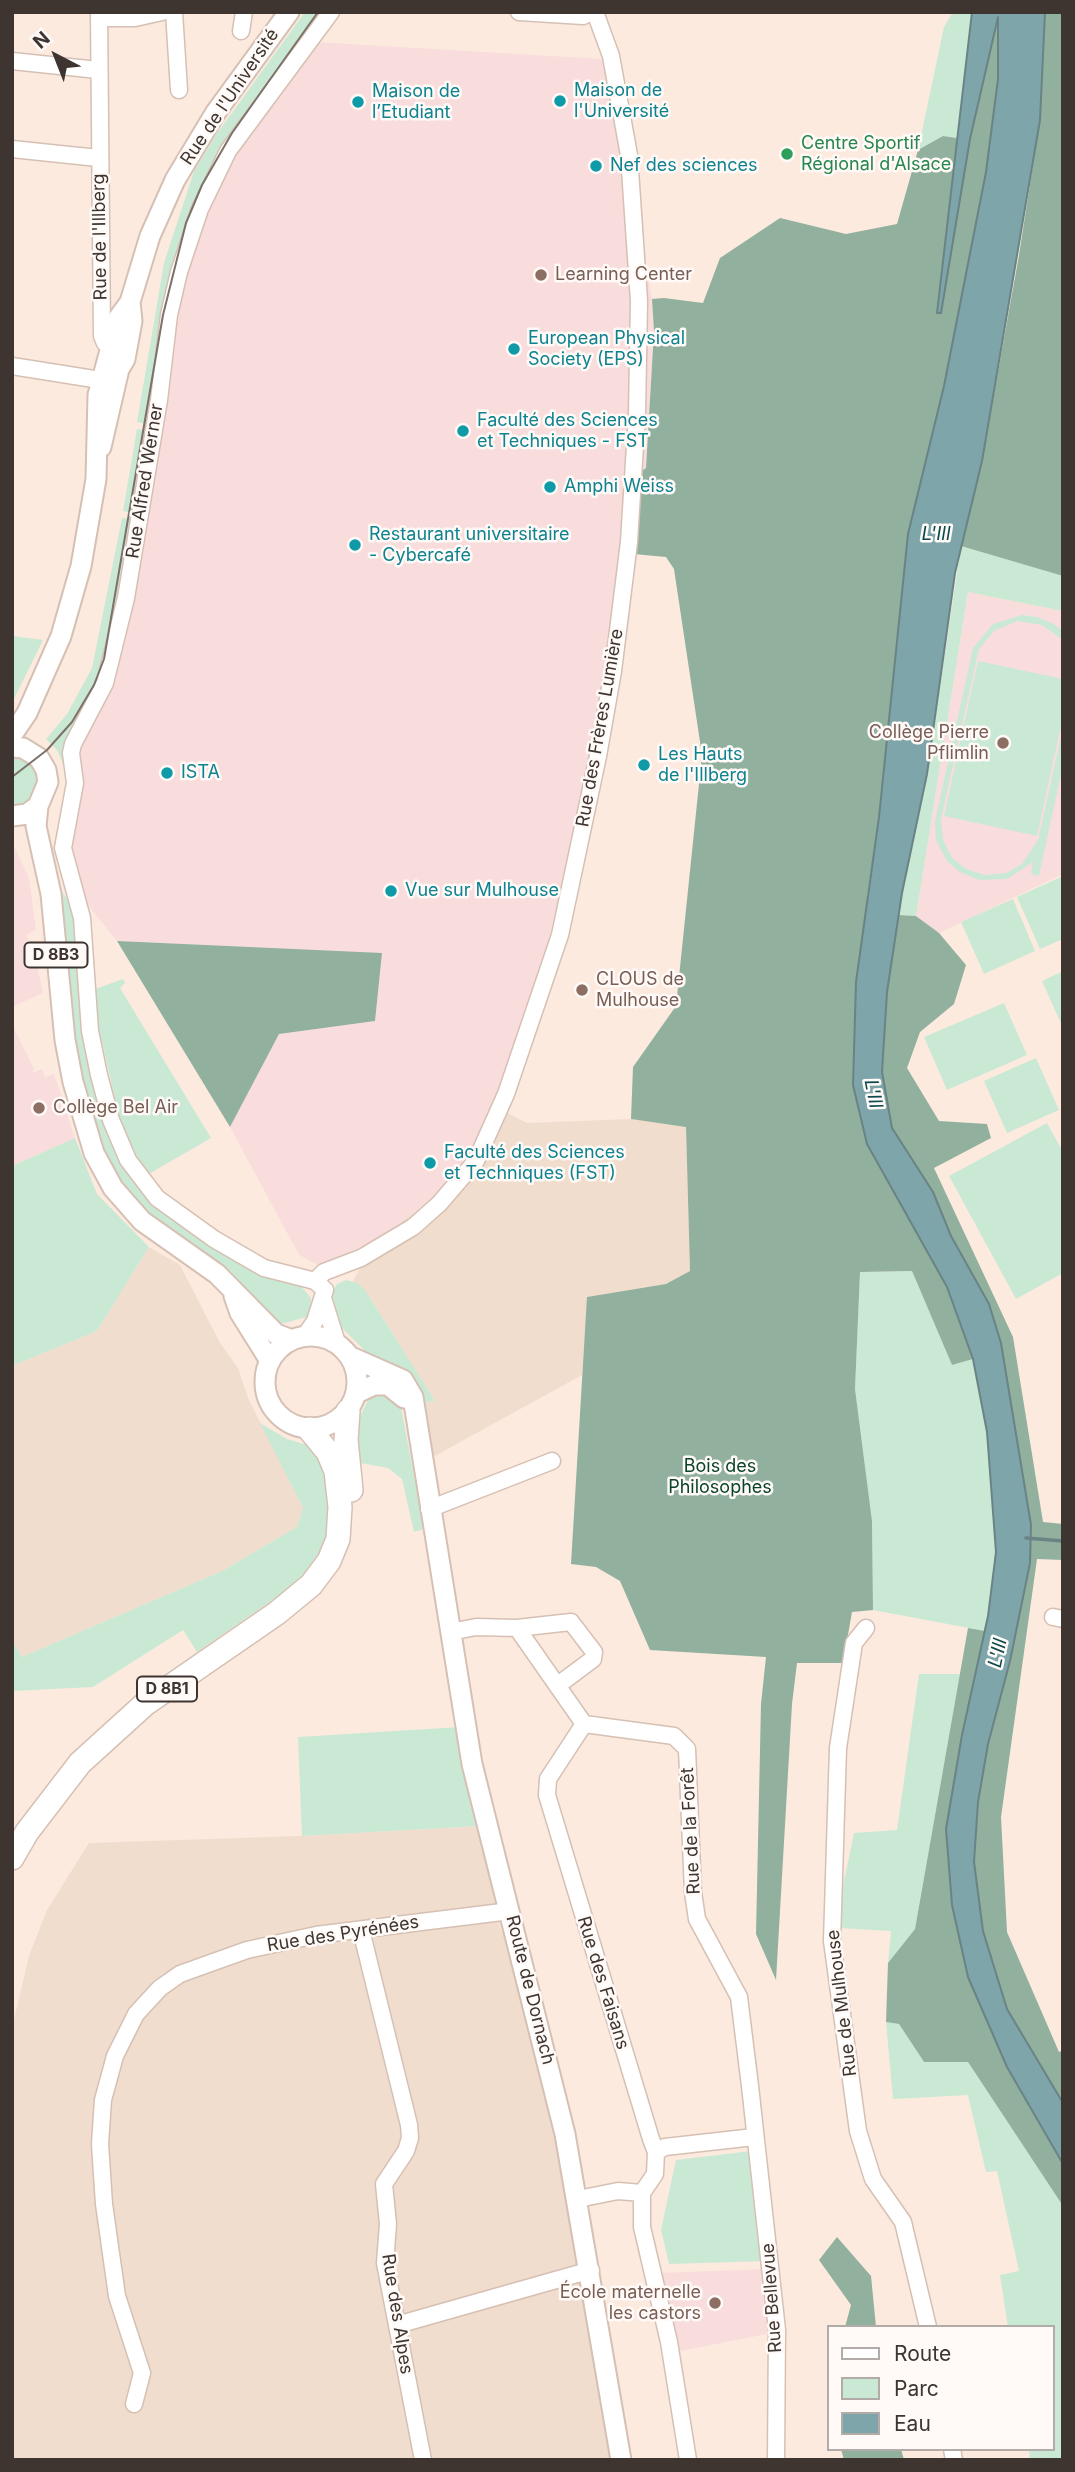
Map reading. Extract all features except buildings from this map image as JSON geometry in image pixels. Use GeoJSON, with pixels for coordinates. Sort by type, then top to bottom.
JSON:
{"type":"FeatureCollection","features":[{"type":"Feature","properties":{"kind":"highway","name":"D 8B1"},"geometry":{"type":"LineString","coordinates":[[12,1858],[27,1832],[80,1763],[145,1704],[299,1595],[329,1561],[351,1512],[346,1426],[352,1402]]}},
{"type":"Feature","properties":{"kind":"highway","name":"D 8B1"},"geometry":{"type":"LineString","coordinates":[[310,1429],[328,1452],[335,1471],[340,1507],[338,1539]]}},
{"type":"Feature","properties":{"kind":"main road","name":"Rue de l'Université"},"geometry":{"type":"LineString","coordinates":[[110,345],[119,317],[130,302],[150,236],[175,180],[216,112],[289,12]]}},
{"type":"Feature","properties":{"kind":"main road","name":"Rue de l'Université"},"geometry":{"type":"LineString","coordinates":[[120,369],[125,359],[132,321],[130,302]]}},
{"type":"Feature","properties":{"kind":"main road"},"geometry":{"type":"LineString","coordinates":[[12,735],[27,713],[68,616],[81,566],[98,456],[108,426],[120,369],[110,345]]}},
{"type":"Feature","properties":{"kind":"main road"},"geometry":{"type":"LineString","coordinates":[[98,456],[95,424],[100,380],[110,345]]}},
{"type":"Feature","properties":{"kind":"main road"},"geometry":{"type":"LineString","coordinates":[[27,713],[32,752]]}},
{"type":"Feature","properties":{"kind":"main road"},"geometry":{"type":"LineString","coordinates":[[12,747],[32,752],[43,764],[47,776],[47,789],[38,806],[27,814],[13,816]]}},
{"type":"Feature","properties":{"kind":"main road","name":"D 8B3"},"geometry":{"type":"LineString","coordinates":[[38,806],[36,826],[53,909],[65,1040],[88,1137],[113,1188],[142,1221],[217,1274],[276,1334],[298,1338]]}},
{"type":"Feature","properties":{"kind":"main road","name":"D 8B3"},"geometry":{"type":"LineString","coordinates":[[13,816],[45,870]]}},
{"type":"Feature","properties":{"kind":"main road","name":"D 8B3"},"geometry":{"type":"LineString","coordinates":[[233,1292],[240,1313],[270,1361]]}},
{"type":"Feature","properties":{"kind":"main road"},"geometry":{"type":"LineString","coordinates":[[316,1336],[396,1376],[409,1386],[417,1432],[407,1402],[395,1388],[374,1385],[352,1402],[337,1421],[310,1429],[287,1422],[273,1409],[265,1389],[270,1361],[298,1338],[316,1336]]}},
{"type":"Feature","properties":{"kind":"main road"},"geometry":{"type":"LineString","coordinates":[[344,1350],[357,1375],[352,1402]]}},
{"type":"Feature","properties":{"kind":"main road","name":"Route de Dornach"},"geometry":{"type":"LineString","coordinates":[[417,1432],[472,1764],[538,2016],[578,2199],[621,2460]]}},
{"type":"Feature","properties":{"kind":"street"},"geometry":{"type":"LineString","coordinates":[[99,15],[135,18],[162,12]]}},
{"type":"Feature","properties":{"kind":"street"},"geometry":{"type":"LineString","coordinates":[[174,12],[179,90]]}},
{"type":"Feature","properties":{"kind":"street"},"geometry":{"type":"LineString","coordinates":[[241,31],[244,12]]}},
{"type":"Feature","properties":{"kind":"street","name":"Rue Alfred Werner"},"geometry":{"type":"LineString","coordinates":[[321,1290],[253,1262],[190,1223],[148,1189],[128,1160],[111,1120],[90,1031],[82,918],[63,848],[75,783],[71,753],[77,734],[96,704],[112,661],[133,552],[178,272],[210,186],[248,122],[331,12]]}},
{"type":"Feature","properties":{"kind":"street"},"geometry":{"type":"LineString","coordinates":[[519,12],[583,16],[593,12]]}},
{"type":"Feature","properties":{"kind":"street","name":"Rue des Frères Lumière"},"geometry":{"type":"LineString","coordinates":[[321,1290],[324,1272],[361,1258],[413,1227],[439,1204],[476,1161],[506,1094],[560,935],[613,671],[629,542],[637,414],[639,301],[629,155],[611,56],[593,12]]}},
{"type":"Feature","properties":{"kind":"street","name":"Rue de l'Illberg"},"geometry":{"type":"LineString","coordinates":[[99,15],[98,158],[102,336],[104,343],[110,345]]}},
{"type":"Feature","properties":{"kind":"street"},"geometry":{"type":"LineString","coordinates":[[12,61],[98,70]]}},
{"type":"Feature","properties":{"kind":"street"},"geometry":{"type":"LineString","coordinates":[[12,149],[98,158]]}},
{"type":"Feature","properties":{"kind":"street"},"geometry":{"type":"LineString","coordinates":[[12,366],[100,380]]}},
{"type":"Feature","properties":{"kind":"street"},"geometry":{"type":"LineString","coordinates":[[298,1338],[315,1321],[321,1290]]}},
{"type":"Feature","properties":{"kind":"street"},"geometry":{"type":"LineString","coordinates":[[321,1290],[344,1350]]}},
{"type":"Feature","properties":{"kind":"street"},"geometry":{"type":"LineString","coordinates":[[430,1516],[552,1461]]}},
{"type":"Feature","properties":{"kind":"street"},"geometry":{"type":"LineString","coordinates":[[450,1632],[476,1627],[517,1628],[571,1622],[594,1652],[593,1659],[558,1685]]}},
{"type":"Feature","properties":{"kind":"street"},"geometry":{"type":"LineString","coordinates":[[517,1628],[584,1724]]}},
{"type":"Feature","properties":{"kind":"street","name":"Rue de Mulhouse"},"geometry":{"type":"LineString","coordinates":[[866,1628],[854,1643],[838,1748],[832,1941],[858,2132],[873,2179],[903,2222],[928,2325]]}},
{"type":"Feature","properties":{"kind":"street","name":"Rue de la Forêt"},"geometry":{"type":"LineString","coordinates":[[584,1724],[674,1736],[687,1749],[693,1892],[697,1919],[738,1997],[754,2137]]}},
{"type":"Feature","properties":{"kind":"street","name":"Rue des Faisans"},"geometry":{"type":"LineString","coordinates":[[584,1724],[548,1779],[547,1795],[656,2152]]}},
{"type":"Feature","properties":{"kind":"street","name":"Rue des Pyrénées"},"geometry":{"type":"LineString","coordinates":[[134,2404],[142,2373],[117,2296],[104,2204],[100,2144],[103,2100],[115,2056],[128,2025],[160,1988],[201,1964],[247,1950],[316,1935],[510,1911]]}},
{"type":"Feature","properties":{"kind":"street","name":"Rue des Alpes"},"geometry":{"type":"LineString","coordinates":[[360,1930],[410,2138],[406,2151],[384,2184],[388,2224],[385,2263],[423,2460]]}},
{"type":"Feature","properties":{"kind":"street"},"geometry":{"type":"LineString","coordinates":[[688,2460],[669,2342],[642,2227],[642,2193],[655,2174],[656,2152],[665,2147],[754,2137]]}},
{"type":"Feature","properties":{"kind":"street","name":"Rue Bellevue"},"geometry":{"type":"LineString","coordinates":[[754,2137],[776,2330],[776,2460]]}},
{"type":"Feature","properties":{"kind":"street"},"geometry":{"type":"LineString","coordinates":[[578,2199],[618,2191],[642,2193]]}},
{"type":"Feature","properties":{"kind":"street"},"geometry":{"type":"LineString","coordinates":[[397,2325],[569,2274],[591,2270]]}},
{"type":"Feature","properties":{"kind":"shaded area"},"geometry":{"type":"Polygon","coordinates":[[[315,42],[602,59],[608,65],[652,299],[654,331],[646,468],[637,474],[592,760],[549,940],[494,1106],[468,1158],[430,1201],[375,1241],[320,1266],[299,1255],[230,1127],[279,1034],[375,1021],[382,954],[117,941],[83,899],[69,862],[78,793],[83,777],[78,755],[81,741],[114,682],[131,608],[179,297],[204,216],[235,151],[315,42]]]}},
{"type":"Feature","properties":{"kind":"shaded area","name":"Collège Pierre Pflimlin"},"geometry":{"type":"Polygon","coordinates":[[[968,592],[1063,611],[1063,874],[939,933],[916,916],[968,592]]]}},
{"type":"Feature","properties":{"kind":"shaded area"},"geometry":{"type":"Polygon","coordinates":[[[12,842],[29,878],[36,930],[26,935],[34,953],[43,993],[12,1007],[12,842]]]}},
{"type":"Feature","properties":{"kind":"shaded area","name":"Collège Bel Air"},"geometry":{"type":"Polygon","coordinates":[[[12,1024],[34,1069],[32,1073],[42,1069],[45,1077],[54,1074],[75,1138],[12,1166],[12,1024]]]}},
{"type":"Feature","properties":{"kind":"shaded area"},"geometry":{"type":"Polygon","coordinates":[[[494,1106],[527,1123],[631,1119],[686,1126],[690,1271],[666,1284],[588,1297],[582,1375],[433,1457],[425,1401],[434,1400],[367,1293],[353,1281],[375,1241],[430,1201],[468,1158],[494,1106]]]}},
{"type":"Feature","properties":{"kind":"shaded area"},"geometry":{"type":"Polygon","coordinates":[[[149,1247],[180,1265],[220,1343],[238,1368],[248,1398],[303,1508],[297,1527],[222,1571],[22,1657],[12,1640],[12,1366],[97,1331],[149,1247]]]}},
{"type":"Feature","properties":{"kind":"shaded area"},"geometry":{"type":"Polygon","coordinates":[[[480,1826],[500,1927],[524,1983],[568,2186],[612,2460],[12,2460],[12,2028],[29,1956],[47,1910],[89,1843],[302,1836],[480,1826]]]}},
{"type":"Feature","properties":{"kind":"shaded area","name":"École maternelle les castors"},"geometry":{"type":"Polygon","coordinates":[[[766,2269],[767,2334],[675,2352],[658,2273],[766,2269]]]}},
{"type":"Feature","properties":{"kind":"green space"},"geometry":{"type":"Polygon","coordinates":[[[305,12],[323,12],[202,196],[151,425],[137,422],[164,263],[194,171],[218,132],[305,12]]]}},
{"type":"Feature","properties":{"kind":"green space"},"geometry":{"type":"Polygon","coordinates":[[[953,12],[972,12],[957,138],[943,136],[918,150],[944,27],[953,12]]]}},
{"type":"Feature","properties":{"kind":"green space"},"geometry":{"type":"Polygon","coordinates":[[[1045,12],[1063,12],[1063,576],[961,546],[982,461],[1019,255],[1040,120],[1045,12]]]}},
{"type":"Feature","properties":{"kind":"green space","name":"Bois des Philosophes"},"geometry":{"type":"Polygon","coordinates":[[[998,13],[998,79],[986,172],[944,386],[908,534],[879,817],[867,897],[867,1144],[947,1287],[973,1359],[952,1365],[912,1271],[860,1272],[855,1389],[872,1521],[873,1610],[852,1612],[843,1663],[797,1663],[792,1704],[776,1980],[756,1934],[761,1704],[766,1657],[650,1650],[620,1581],[596,1567],[571,1564],[587,1297],[666,1284],[690,1271],[686,1127],[631,1119],[633,1067],[676,1006],[702,755],[674,569],[666,557],[634,554],[637,474],[646,468],[654,331],[652,299],[703,303],[720,258],[780,218],[846,234],[897,224],[918,150],[943,136],[957,138],[938,313],[970,139],[998,13]]]}},
{"type":"Feature","properties":{"kind":"green space"},"geometry":{"type":"Polygon","coordinates":[[[137,429],[146,430],[133,513],[123,511],[137,429]]]}},
{"type":"Feature","properties":{"kind":"green space"},"geometry":{"type":"Polygon","coordinates":[[[122,518],[136,519],[112,647],[68,765],[64,766],[57,750],[46,739],[67,714],[92,668],[122,518]]]}},
{"type":"Feature","properties":{"kind":"green space"},"geometry":{"type":"Polygon","coordinates":[[[961,546],[1063,576],[1063,611],[968,592],[916,916],[898,915],[927,774],[961,546]]]}},
{"type":"Feature","properties":{"kind":"green space"},"geometry":{"type":"Polygon","coordinates":[[[1022,615],[1037,617],[1054,624],[1063,631],[1063,640],[1042,625],[1017,621],[994,631],[979,649],[941,819],[943,840],[952,858],[966,869],[985,875],[1006,873],[1022,864],[1038,840],[1063,728],[1063,765],[1039,876],[1031,874],[1033,862],[1007,879],[979,880],[960,872],[947,861],[936,840],[935,821],[973,648],[993,624],[1022,615]]]}},
{"type":"Feature","properties":{"kind":"green space"},"geometry":{"type":"Polygon","coordinates":[[[12,636],[43,640],[12,703],[12,636]]]}},
{"type":"Feature","properties":{"kind":"green space"},"geometry":{"type":"Polygon","coordinates":[[[978,661],[1063,679],[1063,716],[1037,836],[944,816],[978,661]]]}},
{"type":"Feature","properties":{"kind":"green space"},"geometry":{"type":"Polygon","coordinates":[[[12,757],[27,761],[34,767],[40,783],[27,806],[12,809],[12,757]]]}},
{"type":"Feature","properties":{"kind":"green space"},"geometry":{"type":"Polygon","coordinates":[[[1063,876],[1063,939],[1040,949],[1017,897],[1063,876]]]}},
{"type":"Feature","properties":{"kind":"green space"},"geometry":{"type":"Polygon","coordinates":[[[62,892],[76,911],[80,989],[135,1180],[299,1284],[311,1298],[310,1316],[281,1324],[268,1317],[231,1271],[137,1207],[105,1161],[75,1061],[62,892]]]}},
{"type":"Feature","properties":{"kind":"green space"},"geometry":{"type":"Polygon","coordinates":[[[1013,899],[1035,951],[984,974],[961,922],[1013,899]]]}},
{"type":"Feature","properties":{"kind":"green space"},"geometry":{"type":"Polygon","coordinates":[[[898,915],[916,916],[939,933],[966,965],[954,1004],[920,1032],[907,1068],[939,1121],[987,1124],[991,1138],[934,1168],[1013,1337],[1043,1522],[1063,1524],[1063,1560],[1037,1559],[1001,1817],[1007,1932],[1059,2052],[1063,2050],[1063,2103],[1007,2009],[983,1931],[974,1862],[978,1802],[988,1744],[1010,1661],[1030,1563],[1031,1525],[1001,1343],[989,1304],[951,1236],[933,1192],[892,1128],[882,1072],[887,992],[898,915]]]}},
{"type":"Feature","properties":{"kind":"green space"},"geometry":{"type":"Polygon","coordinates":[[[117,941],[382,953],[375,1021],[279,1034],[230,1127],[117,941]]]}},
{"type":"Feature","properties":{"kind":"green space"},"geometry":{"type":"Polygon","coordinates":[[[1063,971],[1063,1028],[1042,981],[1063,971]]]}},
{"type":"Feature","properties":{"kind":"green space"},"geometry":{"type":"Polygon","coordinates":[[[123,979],[125,983],[120,988],[211,1138],[147,1175],[122,1129],[96,1016],[95,989],[123,979]]]}},
{"type":"Feature","properties":{"kind":"green space"},"geometry":{"type":"Polygon","coordinates":[[[1004,1003],[1027,1055],[947,1090],[924,1037],[1004,1003]]]}},
{"type":"Feature","properties":{"kind":"green space"},"geometry":{"type":"Polygon","coordinates":[[[1036,1058],[1059,1110],[1007,1133],[984,1081],[1036,1058]]]}},
{"type":"Feature","properties":{"kind":"green space"},"geometry":{"type":"Polygon","coordinates":[[[1047,1123],[1063,1152],[1063,1273],[1016,1299],[949,1176],[1047,1123]]]}},
{"type":"Feature","properties":{"kind":"green space"},"geometry":{"type":"Polygon","coordinates":[[[75,1138],[97,1194],[149,1247],[97,1331],[12,1366],[12,1166],[75,1138]]]}},
{"type":"Feature","properties":{"kind":"green space"},"geometry":{"type":"Polygon","coordinates":[[[912,1271],[952,1365],[973,1359],[987,1432],[996,1552],[985,1631],[873,1610],[872,1521],[855,1389],[860,1272],[912,1271]]]}},
{"type":"Feature","properties":{"kind":"green space"},"geometry":{"type":"Polygon","coordinates":[[[346,1280],[358,1283],[367,1293],[435,1401],[425,1402],[431,1442],[417,1394],[375,1361],[339,1325],[332,1292],[337,1284],[346,1280]]]}},
{"type":"Feature","properties":{"kind":"green space"},"geometry":{"type":"Polygon","coordinates":[[[379,1391],[399,1401],[401,1407],[424,1529],[414,1532],[402,1479],[388,1468],[355,1462],[357,1423],[367,1402],[379,1391]]]}},
{"type":"Feature","properties":{"kind":"green space"},"geometry":{"type":"Polygon","coordinates":[[[260,1423],[287,1439],[307,1445],[329,1473],[333,1517],[323,1547],[300,1581],[197,1652],[183,1630],[93,1687],[12,1691],[12,1640],[22,1657],[222,1571],[297,1527],[303,1508],[260,1423]]]}},
{"type":"Feature","properties":{"kind":"green space"},"geometry":{"type":"Polygon","coordinates":[[[968,1628],[985,1631],[962,1735],[946,1829],[952,1905],[1007,2067],[1063,2164],[1063,2206],[968,2062],[924,2062],[899,2024],[886,2022],[888,1963],[915,1929],[968,1628]]]}},
{"type":"Feature","properties":{"kind":"green space"},"geometry":{"type":"Polygon","coordinates":[[[919,1674],[960,1674],[915,1929],[888,1963],[891,1931],[839,1928],[841,1896],[854,1833],[897,1830],[919,1674]]]}},
{"type":"Feature","properties":{"kind":"green space"},"geometry":{"type":"Polygon","coordinates":[[[460,1727],[480,1826],[302,1836],[298,1737],[460,1727]]]}},
{"type":"Feature","properties":{"kind":"green space"},"geometry":{"type":"Polygon","coordinates":[[[886,2022],[899,2024],[924,2062],[968,2062],[1063,2206],[1063,2460],[1030,2460],[1029,2451],[1054,2451],[1054,2325],[1008,2325],[1000,2275],[1019,2271],[997,2171],[986,2172],[968,2095],[893,2099],[886,2022]]]}},
{"type":"Feature","properties":{"kind":"green space"},"geometry":{"type":"Polygon","coordinates":[[[751,2151],[765,2261],[669,2264],[661,2230],[676,2160],[751,2151]]]}},
{"type":"Feature","properties":{"kind":"green space"},"geometry":{"type":"Polygon","coordinates":[[[837,2237],[871,2276],[876,2325],[846,2325],[851,2305],[819,2260],[837,2237]]]}},
{"type":"Feature","properties":{"kind":"green space"},"geometry":{"type":"Polygon","coordinates":[[[842,2451],[902,2451],[904,2460],[844,2460],[842,2451]]]}},
{"type":"Feature","properties":{"kind":"water","name":"L'Ill"},"geometry":{"type":"Polygon","coordinates":[[[972,12],[1045,12],[1040,120],[982,461],[955,573],[927,774],[902,893],[887,992],[882,1072],[892,1128],[933,1192],[951,1236],[989,1304],[1001,1343],[1031,1525],[1030,1563],[1010,1661],[988,1744],[978,1802],[974,1862],[983,1931],[1007,2009],[1063,2103],[1063,2164],[1007,2067],[968,1977],[952,1905],[946,1829],[962,1735],[988,1616],[996,1552],[987,1432],[973,1359],[947,1287],[867,1144],[853,1085],[856,982],[879,817],[908,534],[944,386],[986,172],[998,79],[998,17],[970,139],[941,313],[937,313],[972,12]]]}},
{"type":"Feature","properties":{"kind":"waterway"},"geometry":{"type":"LineString","coordinates":[[1026,1538],[1063,1541]]}},
{"type":"Feature","properties":{"kind":"tram line"},"geometry":{"type":"LineString","coordinates":[[12,777],[47,750],[72,722],[94,685],[104,659],[163,315],[186,223],[202,185],[232,133],[318,12]]}},
{"type":"Feature","properties":{"kind":"place","name":"Maison de l'Université"},"geometry":{"type":"Point","coordinates":[560,101]}},
{"type":"Feature","properties":{"kind":"place","name":"Maison de l’Etudiant"},"geometry":{"type":"Point","coordinates":[358,102]}},
{"type":"Feature","properties":{"kind":"place","name":"Centre Sportif Régional d'Alsace"},"geometry":{"type":"Point","coordinates":[787,154]}},
{"type":"Feature","properties":{"kind":"place","name":"Nef des sciences"},"geometry":{"type":"Point","coordinates":[596,166]}},
{"type":"Feature","properties":{"kind":"place","name":"Learning Center"},"geometry":{"type":"Point","coordinates":[541,275]}},
{"type":"Feature","properties":{"kind":"place","name":"European Physical Society (EPS)"},"geometry":{"type":"Point","coordinates":[514,349]}},
{"type":"Feature","properties":{"kind":"place","name":"Faculté des Sciences et Techniques - FST"},"geometry":{"type":"Point","coordinates":[463,431]}},
{"type":"Feature","properties":{"kind":"place","name":"Amphi Weiss"},"geometry":{"type":"Point","coordinates":[550,487]}},
{"type":"Feature","properties":{"kind":"place","name":"Restaurant universitaire - Cybercafé"},"geometry":{"type":"Point","coordinates":[355,545]}},
{"type":"Feature","properties":{"kind":"place","name":"Collège Pierre Pflimlin"},"geometry":{"type":"Point","coordinates":[1003,743]}},
{"type":"Feature","properties":{"kind":"place","name":"Les Hauts de l'Illberg"},"geometry":{"type":"Point","coordinates":[644,765]}},
{"type":"Feature","properties":{"kind":"place","name":"ISTA"},"geometry":{"type":"Point","coordinates":[167,773]}},
{"type":"Feature","properties":{"kind":"place","name":"Vue sur Mulhouse"},"geometry":{"type":"Point","coordinates":[391,891]}},
{"type":"Feature","properties":{"kind":"place","name":"CLOUS de Mulhouse"},"geometry":{"type":"Point","coordinates":[582,990]}},
{"type":"Feature","properties":{"kind":"place","name":"Collège Bel Air"},"geometry":{"type":"Point","coordinates":[39,1108]}},
{"type":"Feature","properties":{"kind":"place","name":"Faculté des Sciences et Techniques (FST)"},"geometry":{"type":"Point","coordinates":[430,1163]}},
{"type":"Feature","properties":{"kind":"place","name":"École maternelle les castors"},"geometry":{"type":"Point","coordinates":[715,2303]}}]}
